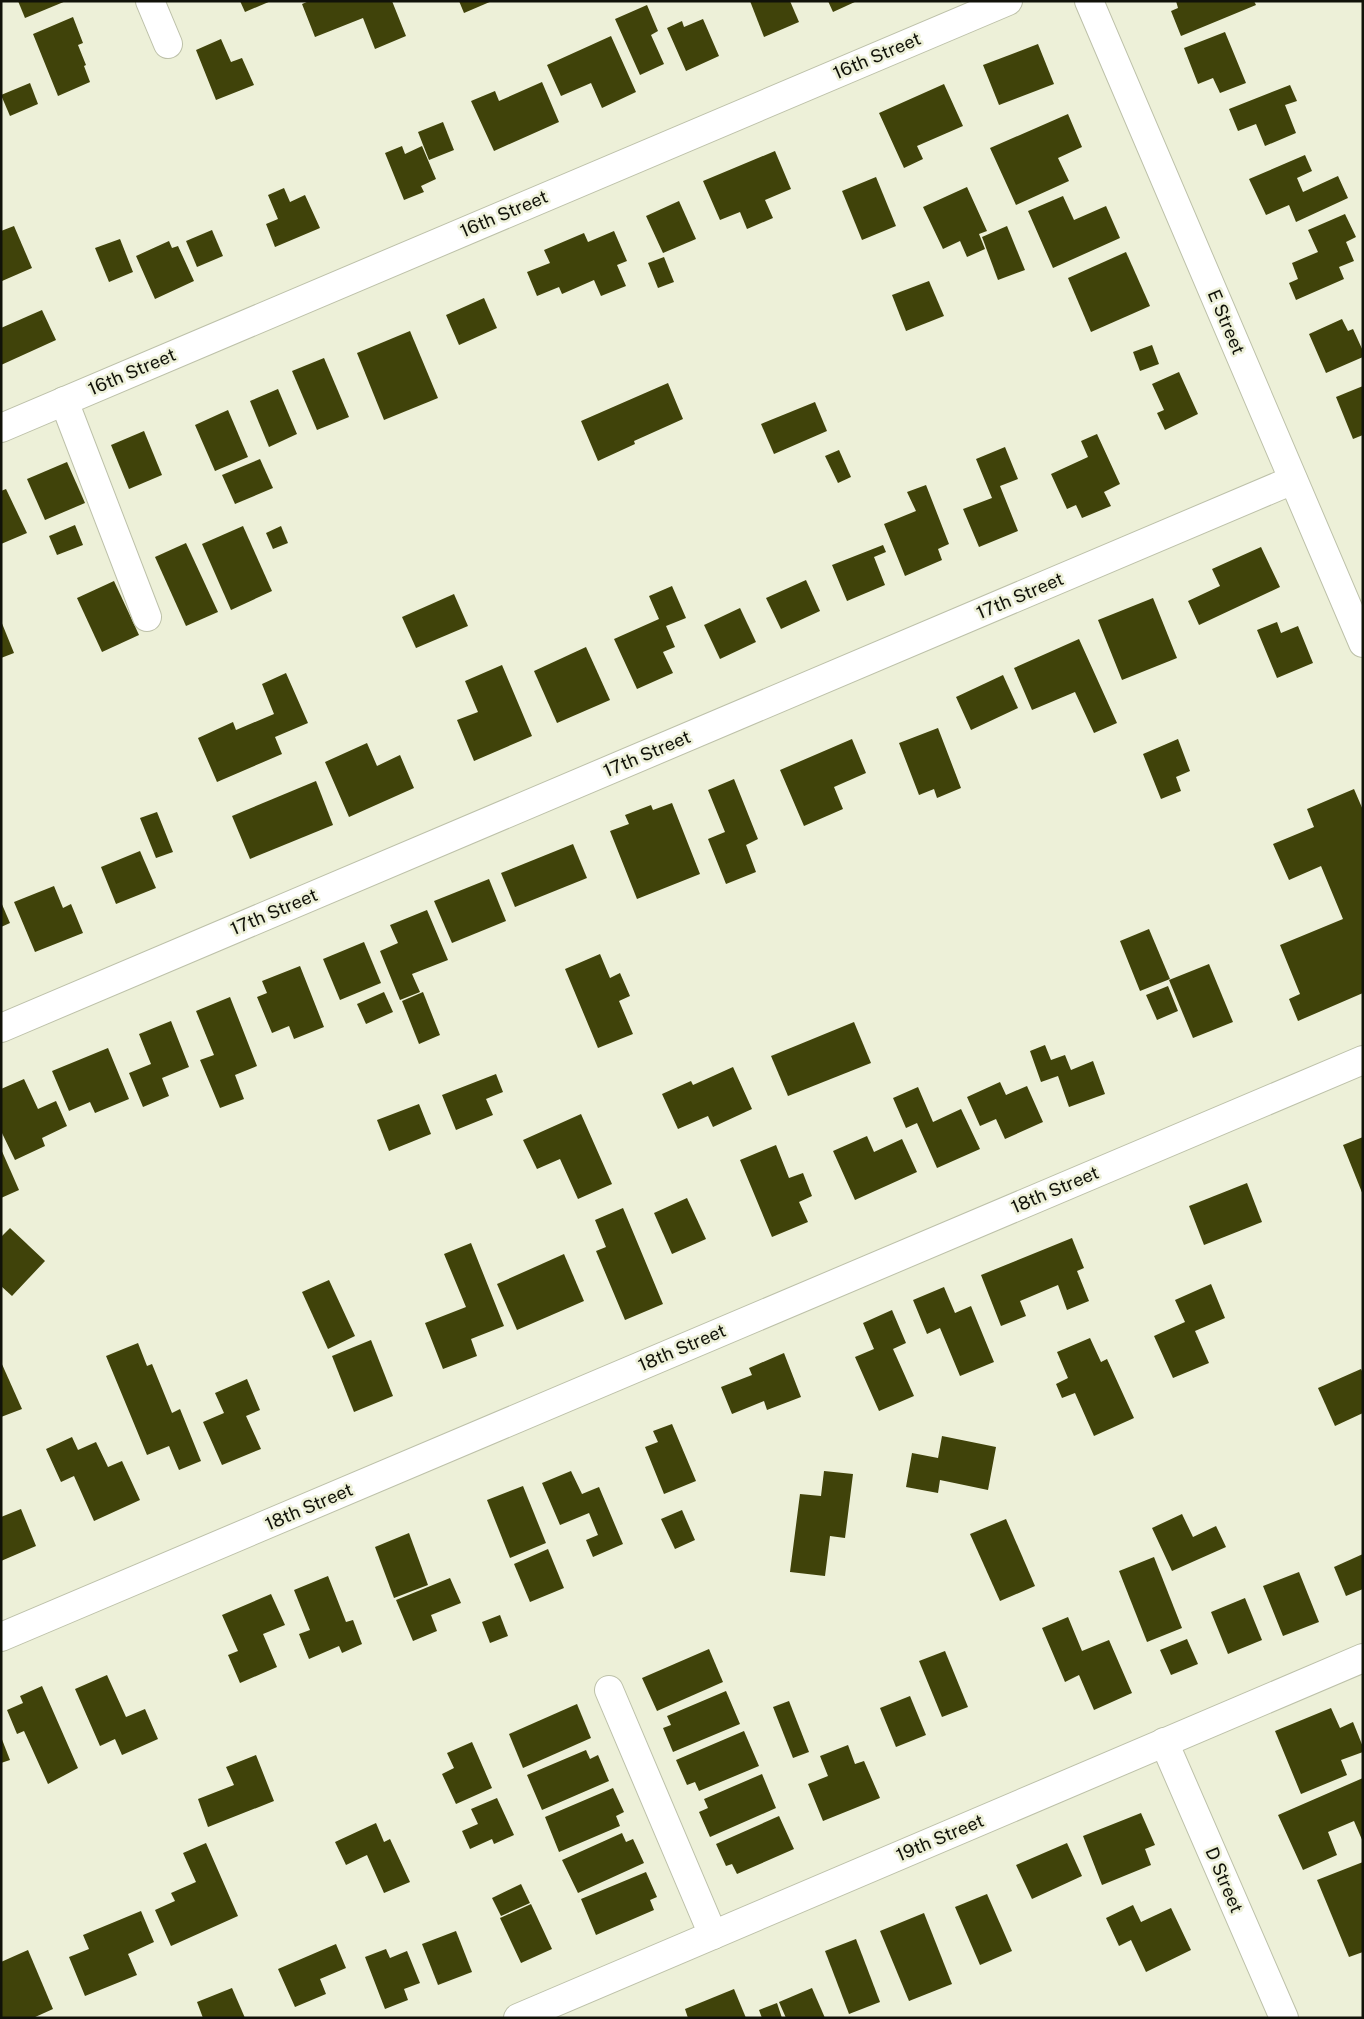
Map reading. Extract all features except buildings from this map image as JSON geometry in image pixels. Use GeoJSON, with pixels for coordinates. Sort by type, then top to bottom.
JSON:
{"type":"FeatureCollection","features":[{"type":"Feature","properties":{"kind":"street"},"geometry":{"type":"LineString","coordinates":[[150,1],[168,44]]}},
{"type":"Feature","properties":{"kind":"street","name":"16th Street"},"geometry":{"type":"LineString","coordinates":[[1,428],[1008,1]]}},
{"type":"Feature","properties":{"kind":"street","name":"E Street"},"geometry":{"type":"LineString","coordinates":[[1089,1],[1363,643]]}},
{"type":"Feature","properties":{"kind":"street"},"geometry":{"type":"LineString","coordinates":[[64,401],[147,617]]}},
{"type":"Feature","properties":{"kind":"street","name":"17th Street"},"geometry":{"type":"LineString","coordinates":[[1,1028],[1293,480]]}},
{"type":"Feature","properties":{"kind":"street","name":"18th Street"},"geometry":{"type":"LineString","coordinates":[[1,1637],[1363,1060]]}},
{"type":"Feature","properties":{"kind":"street","name":"19th Street"},"geometry":{"type":"LineString","coordinates":[[518,2018],[1363,1658]]}},
{"type":"Feature","properties":{"kind":"street"},"geometry":{"type":"LineString","coordinates":[[609,1690],[713,1934]]}},
{"type":"Feature","properties":{"kind":"street","name":"D Street"},"geometry":{"type":"LineString","coordinates":[[1164,1742],[1284,2018]]}}]}
